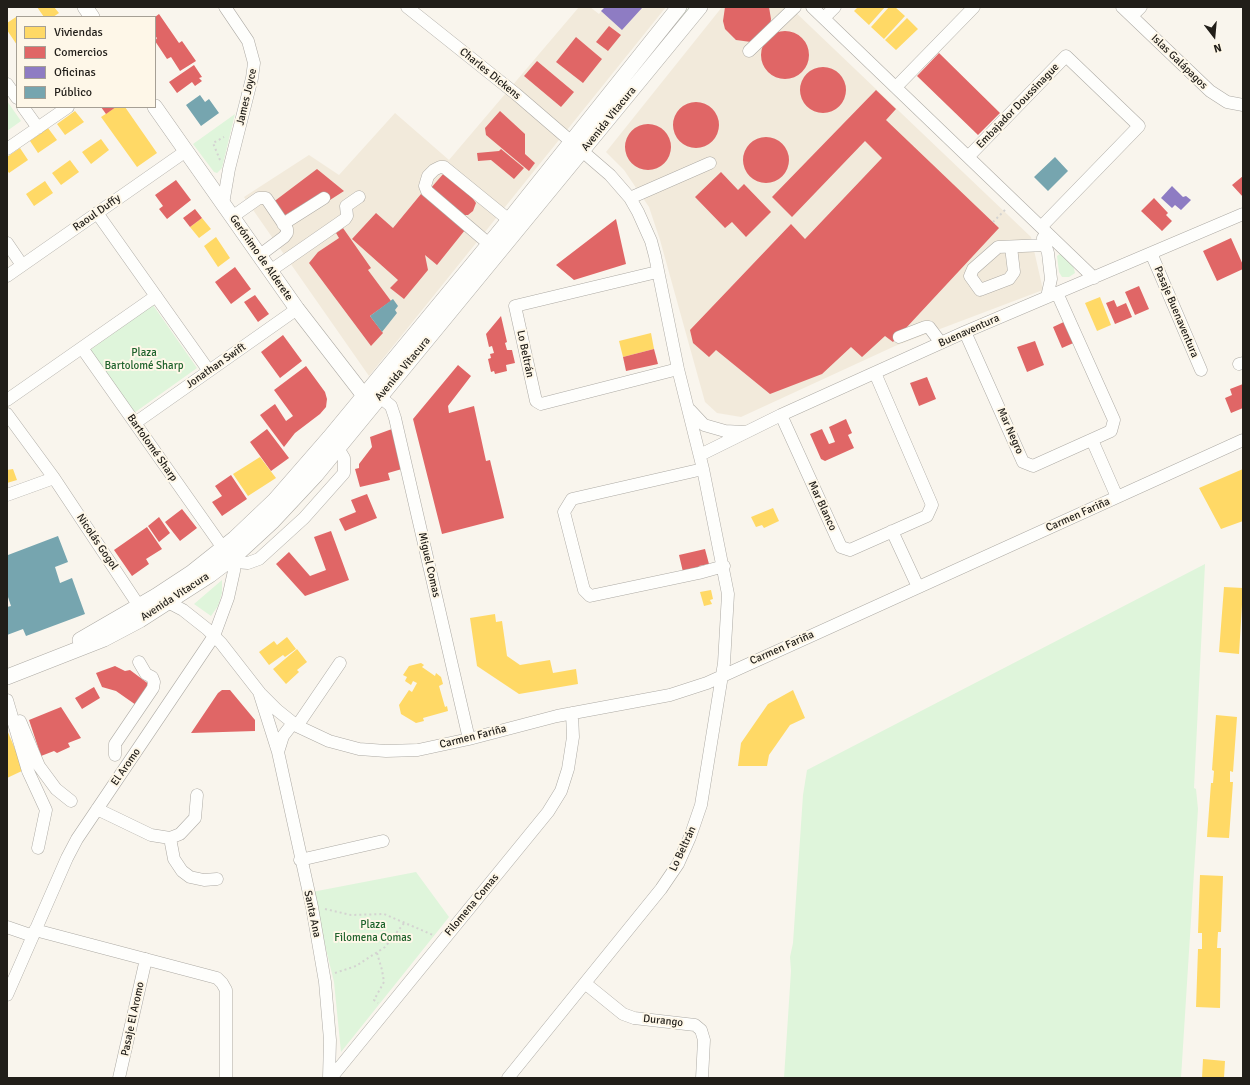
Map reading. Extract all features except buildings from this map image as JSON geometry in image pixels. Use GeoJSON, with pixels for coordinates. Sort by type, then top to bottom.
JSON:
{"type":"FeatureCollection","features":[{"type":"Feature","properties":{"kind":"main road"},"geometry":{"type":"LineString","coordinates":[[85,7],[91,16]]}},
{"type":"Feature","properties":{"kind":"main road","name":"Avenida Vitacura"},"geometry":{"type":"LineString","coordinates":[[7,677],[46,660],[104,639],[170,602],[231,555],[291,503],[338,448],[372,399],[489,244],[700,7]]}},
{"type":"Feature","properties":{"kind":"main road","name":"Avenida Vitacura"},"geometry":{"type":"LineString","coordinates":[[231,555],[235,538],[372,399],[577,146],[673,9]]}},
{"type":"Feature","properties":{"kind":"main road","name":"Gerónimo de Alderete"},"geometry":{"type":"LineString","coordinates":[[156,108],[297,309],[372,399]]}},
{"type":"Feature","properties":{"kind":"main road","name":"Avenida Vitacura"},"geometry":{"type":"LineString","coordinates":[[46,660],[156,596],[191,573],[231,555]]}},
{"type":"Feature","properties":{"kind":"street","name":"James Joyce"},"geometry":{"type":"LineString","coordinates":[[223,204],[229,169],[252,78],[254,63],[248,41],[225,7]]}},
{"type":"Feature","properties":{"kind":"street","name":"Charles Dickens"},"geometry":{"type":"LineString","coordinates":[[407,7],[577,146]]}},
{"type":"Feature","properties":{"kind":"street"},"geometry":{"type":"LineString","coordinates":[[749,51],[795,7]]}},
{"type":"Feature","properties":{"kind":"street","name":"Embajador Doussinague"},"geometry":{"type":"LineString","coordinates":[[812,7],[1015,200],[1094,278]]}},
{"type":"Feature","properties":{"kind":"street"},"geometry":{"type":"LineString","coordinates":[[824,18],[835,7]]}},
{"type":"Feature","properties":{"kind":"street"},"geometry":{"type":"LineString","coordinates":[[896,87],[974,7]]}},
{"type":"Feature","properties":{"kind":"street","name":"Islas Galápagos"},"geometry":{"type":"LineString","coordinates":[[1122,7],[1210,92],[1227,102],[1243,105]]}},
{"type":"Feature","properties":{"kind":"street"},"geometry":{"type":"LineString","coordinates":[[1132,16],[1141,7]]}},
{"type":"Feature","properties":{"kind":"street","name":"Embajador Doussinague"},"geometry":{"type":"LineString","coordinates":[[969,156],[1066,56],[1139,126],[1042,226]]}},
{"type":"Feature","properties":{"kind":"street"},"geometry":{"type":"LineString","coordinates":[[7,84],[16,97]]}},
{"type":"Feature","properties":{"kind":"street"},"geometry":{"type":"LineString","coordinates":[[24,108],[38,128]]}},
{"type":"Feature","properties":{"kind":"street"},"geometry":{"type":"LineString","coordinates":[[7,149],[67,108]]}},
{"type":"Feature","properties":{"kind":"street","name":"Lo Beltrán"},"geometry":{"type":"LineString","coordinates":[[508,1078],[661,890],[678,864],[690,837],[701,805],[724,663],[728,594],[724,566],[700,455],[678,369],[657,272],[655,256],[645,226],[630,198],[610,175],[577,146]]}},
{"type":"Feature","properties":{"kind":"street","name":"Raoul Duffy"},"geometry":{"type":"LineString","coordinates":[[7,276],[186,151]]}},
{"type":"Feature","properties":{"kind":"street"},"geometry":{"type":"LineString","coordinates":[[630,198],[710,163]]}},
{"type":"Feature","properties":{"kind":"street"},"geometry":{"type":"LineString","coordinates":[[489,244],[427,191],[425,186],[431,173],[440,167],[444,167],[509,220]]}},
{"type":"Feature","properties":{"kind":"street"},"geometry":{"type":"LineString","coordinates":[[210,185],[220,179],[229,169]]}},
{"type":"Feature","properties":{"kind":"street"},"geometry":{"type":"LineString","coordinates":[[270,271],[345,219],[347,216],[346,206],[359,197]]}},
{"type":"Feature","properties":{"kind":"street"},"geometry":{"type":"LineString","coordinates":[[232,217],[259,198],[266,198],[287,229],[284,237],[260,255]]}},
{"type":"Feature","properties":{"kind":"street"},"geometry":{"type":"LineString","coordinates":[[283,224],[324,198]]}},
{"type":"Feature","properties":{"kind":"street","name":"Embajador Doussinague"},"geometry":{"type":"LineString","coordinates":[[1025,210],[1046,245],[1052,295]]}},
{"type":"Feature","properties":{"kind":"street"},"geometry":{"type":"LineString","coordinates":[[97,213],[209,371]]}},
{"type":"Feature","properties":{"kind":"street","name":"Buenaventura"},"geometry":{"type":"LineString","coordinates":[[700,455],[781,415],[965,332],[1243,214]]}},
{"type":"Feature","properties":{"kind":"street"},"geometry":{"type":"LineString","coordinates":[[7,243],[22,265]]}},
{"type":"Feature","properties":{"kind":"street"},"geometry":{"type":"LineString","coordinates":[[1011,247],[1046,245]]}},
{"type":"Feature","properties":{"kind":"street","name":"Pasaje Buenaventura"},"geometry":{"type":"LineString","coordinates":[[1151,253],[1201,370]]}},
{"type":"Feature","properties":{"kind":"street","name":"Lo Beltrán"},"geometry":{"type":"LineString","coordinates":[[657,272],[515,306],[536,401],[541,404],[678,369]]}},
{"type":"Feature","properties":{"kind":"street","name":"Mar Negro"},"geometry":{"type":"LineString","coordinates":[[965,332],[1024,462],[1033,466],[1111,431],[1114,420],[1052,295]]}},
{"type":"Feature","properties":{"kind":"street"},"geometry":{"type":"LineString","coordinates":[[7,400],[156,296]]}},
{"type":"Feature","properties":{"kind":"street","name":"Jonathan Swift"},"geometry":{"type":"LineString","coordinates":[[135,423],[297,309]]}},
{"type":"Feature","properties":{"kind":"street"},"geometry":{"type":"LineString","coordinates":[[899,337],[925,327],[929,327],[941,343]]}},
{"type":"Feature","properties":{"kind":"street","name":"Bartolomé Sharp"},"geometry":{"type":"LineString","coordinates":[[82,348],[231,555]]}},
{"type":"Feature","properties":{"kind":"street","name":"Mar Blanco"},"geometry":{"type":"LineString","coordinates":[[781,415],[841,547],[850,550],[927,516],[932,505],[875,373]]}},
{"type":"Feature","properties":{"kind":"street","name":"Miguel Comas"},"geometry":{"type":"LineString","coordinates":[[372,399],[391,406],[395,418],[469,739]]}},
{"type":"Feature","properties":{"kind":"street"},"geometry":{"type":"LineString","coordinates":[[688,408],[704,425],[725,431],[745,432]]}},
{"type":"Feature","properties":{"kind":"street","name":"Nicolás Gogol"},"geometry":{"type":"LineString","coordinates":[[7,414],[54,478],[139,606]]}},
{"type":"Feature","properties":{"kind":"street"},"geometry":{"type":"LineString","coordinates":[[1092,440],[1117,497]]}},
{"type":"Feature","properties":{"kind":"street","name":"Carmen Fariña"},"geometry":{"type":"LineString","coordinates":[[156,596],[170,602],[188,613],[214,636],[260,693],[295,725],[329,741],[372,751],[418,750],[469,739],[572,713],[670,695],[721,676],[1243,440]]}},
{"type":"Feature","properties":{"kind":"street"},"geometry":{"type":"LineString","coordinates":[[231,555],[248,563],[259,559],[304,518],[344,473],[344,458],[338,448]]}},
{"type":"Feature","properties":{"kind":"street"},"geometry":{"type":"LineString","coordinates":[[703,469],[572,499],[564,512],[584,590],[590,596],[699,573],[724,566]]}},
{"type":"Feature","properties":{"kind":"street"},"geometry":{"type":"LineString","coordinates":[[7,495],[54,478]]}},
{"type":"Feature","properties":{"kind":"street"},"geometry":{"type":"LineString","coordinates":[[892,531],[918,587]]}},
{"type":"Feature","properties":{"kind":"street","name":"El Aromo"},"geometry":{"type":"LineString","coordinates":[[7,995],[67,858],[97,809],[214,636],[228,598],[231,555]]}},
{"type":"Feature","properties":{"kind":"street"},"geometry":{"type":"LineString","coordinates":[[115,755],[115,744],[153,688],[154,682],[152,677],[146,674],[139,662]]}},
{"type":"Feature","properties":{"kind":"street"},"geometry":{"type":"LineString","coordinates":[[278,752],[283,736],[295,725],[340,663]]}},
{"type":"Feature","properties":{"kind":"street","name":"Santa Ana"},"geometry":{"type":"LineString","coordinates":[[260,693],[278,752],[300,860],[312,907],[324,973],[330,1040],[330,1078]]}},
{"type":"Feature","properties":{"kind":"street"},"geometry":{"type":"LineString","coordinates":[[7,700],[20,722],[39,766],[56,789],[71,801]]}},
{"type":"Feature","properties":{"kind":"street"},"geometry":{"type":"LineString","coordinates":[[7,700],[28,771],[46,810],[38,848]]}},
{"type":"Feature","properties":{"kind":"street","name":"Filomena Comas"},"geometry":{"type":"LineString","coordinates":[[330,1078],[548,812],[561,791],[568,769],[573,737],[572,713]]}},
{"type":"Feature","properties":{"kind":"street"},"geometry":{"type":"LineString","coordinates":[[97,809],[151,835],[170,838],[180,834],[195,818],[197,795]]}},
{"type":"Feature","properties":{"kind":"street"},"geometry":{"type":"LineString","coordinates":[[170,838],[174,858],[182,871],[190,877],[204,880],[217,879]]}},
{"type":"Feature","properties":{"kind":"street"},"geometry":{"type":"LineString","coordinates":[[300,860],[382,841]]}},
{"type":"Feature","properties":{"kind":"street"},"geometry":{"type":"LineString","coordinates":[[7,927],[146,959],[217,978],[226,990],[227,999],[226,1078]]}},
{"type":"Feature","properties":{"kind":"street","name":"Pasaje El Aromo"},"geometry":{"type":"LineString","coordinates":[[119,1078],[146,959]]}},
{"type":"Feature","properties":{"kind":"street","name":"Durango"},"geometry":{"type":"LineString","coordinates":[[586,984],[623,1014],[634,1018],[695,1025],[701,1030],[704,1040],[702,1078]]}},
{"type":"Feature","properties":{"kind":"path"},"geometry":{"type":"LineString","coordinates":[[993,222],[1015,200]]}},
{"type":"Feature","properties":{"kind":"path"},"geometry":{"type":"LineString","coordinates":[[312,907],[351,915],[384,914],[443,940]]}},
{"type":"Feature","properties":{"kind":"path"},"geometry":{"type":"LineString","coordinates":[[324,973],[338,972],[356,966],[377,953],[385,947],[405,922]]}},
{"type":"Feature","properties":{"kind":"path"},"geometry":{"type":"LineString","coordinates":[[377,953],[384,982],[374,1000],[386,1009]]}},
{"type":"Feature","properties":{"kind":"shaded area"},"geometry":{"type":"Polygon","coordinates":[[[579,7],[590,7],[599,14],[605,7],[666,7],[369,376],[244,197],[309,155],[339,175],[395,113],[449,160],[579,7]]]}},
{"type":"Feature","properties":{"kind":"shaded area"},"geometry":{"type":"Polygon","coordinates":[[[722,7],[790,7],[1031,237],[1043,290],[895,346],[741,417],[717,413],[705,402],[660,240],[649,207],[624,170],[606,152],[722,7]]]}},
{"type":"Feature","properties":{"kind":"green space"},"geometry":{"type":"Polygon","coordinates":[[[689,7],[693,7],[586,136],[633,77],[689,7]]]}},
{"type":"Feature","properties":{"kind":"green space"},"geometry":{"type":"Polygon","coordinates":[[[7,101],[21,121],[7,131],[7,101]]]}},
{"type":"Feature","properties":{"kind":"green space"},"geometry":{"type":"Polygon","coordinates":[[[235,114],[222,168],[217,173],[214,172],[193,144],[235,114]]]}},
{"type":"Feature","properties":{"kind":"green space"},"geometry":{"type":"Polygon","coordinates":[[[1063,254],[1073,265],[1075,273],[1069,277],[1062,277],[1059,272],[1057,256],[1063,254]]]}},
{"type":"Feature","properties":{"kind":"green space","name":"Plaza Bartolomé Sharp"},"geometry":{"type":"Polygon","coordinates":[[[153,305],[197,368],[134,413],[90,350],[153,305]]]}},
{"type":"Feature","properties":{"kind":"green space"},"geometry":{"type":"Polygon","coordinates":[[[1205,564],[1194,788],[1196,789],[1198,809],[1181,1078],[784,1078],[791,971],[790,957],[793,943],[803,795],[807,770],[1205,564]]]}},
{"type":"Feature","properties":{"kind":"green space"},"geometry":{"type":"Polygon","coordinates":[[[222,580],[222,593],[218,606],[211,616],[194,604],[222,580]]]}},
{"type":"Feature","properties":{"kind":"green space","name":"Plaza Filomena Comas"},"geometry":{"type":"Polygon","coordinates":[[[416,872],[449,917],[341,1052],[334,982],[312,892],[416,872]]]}}]}
